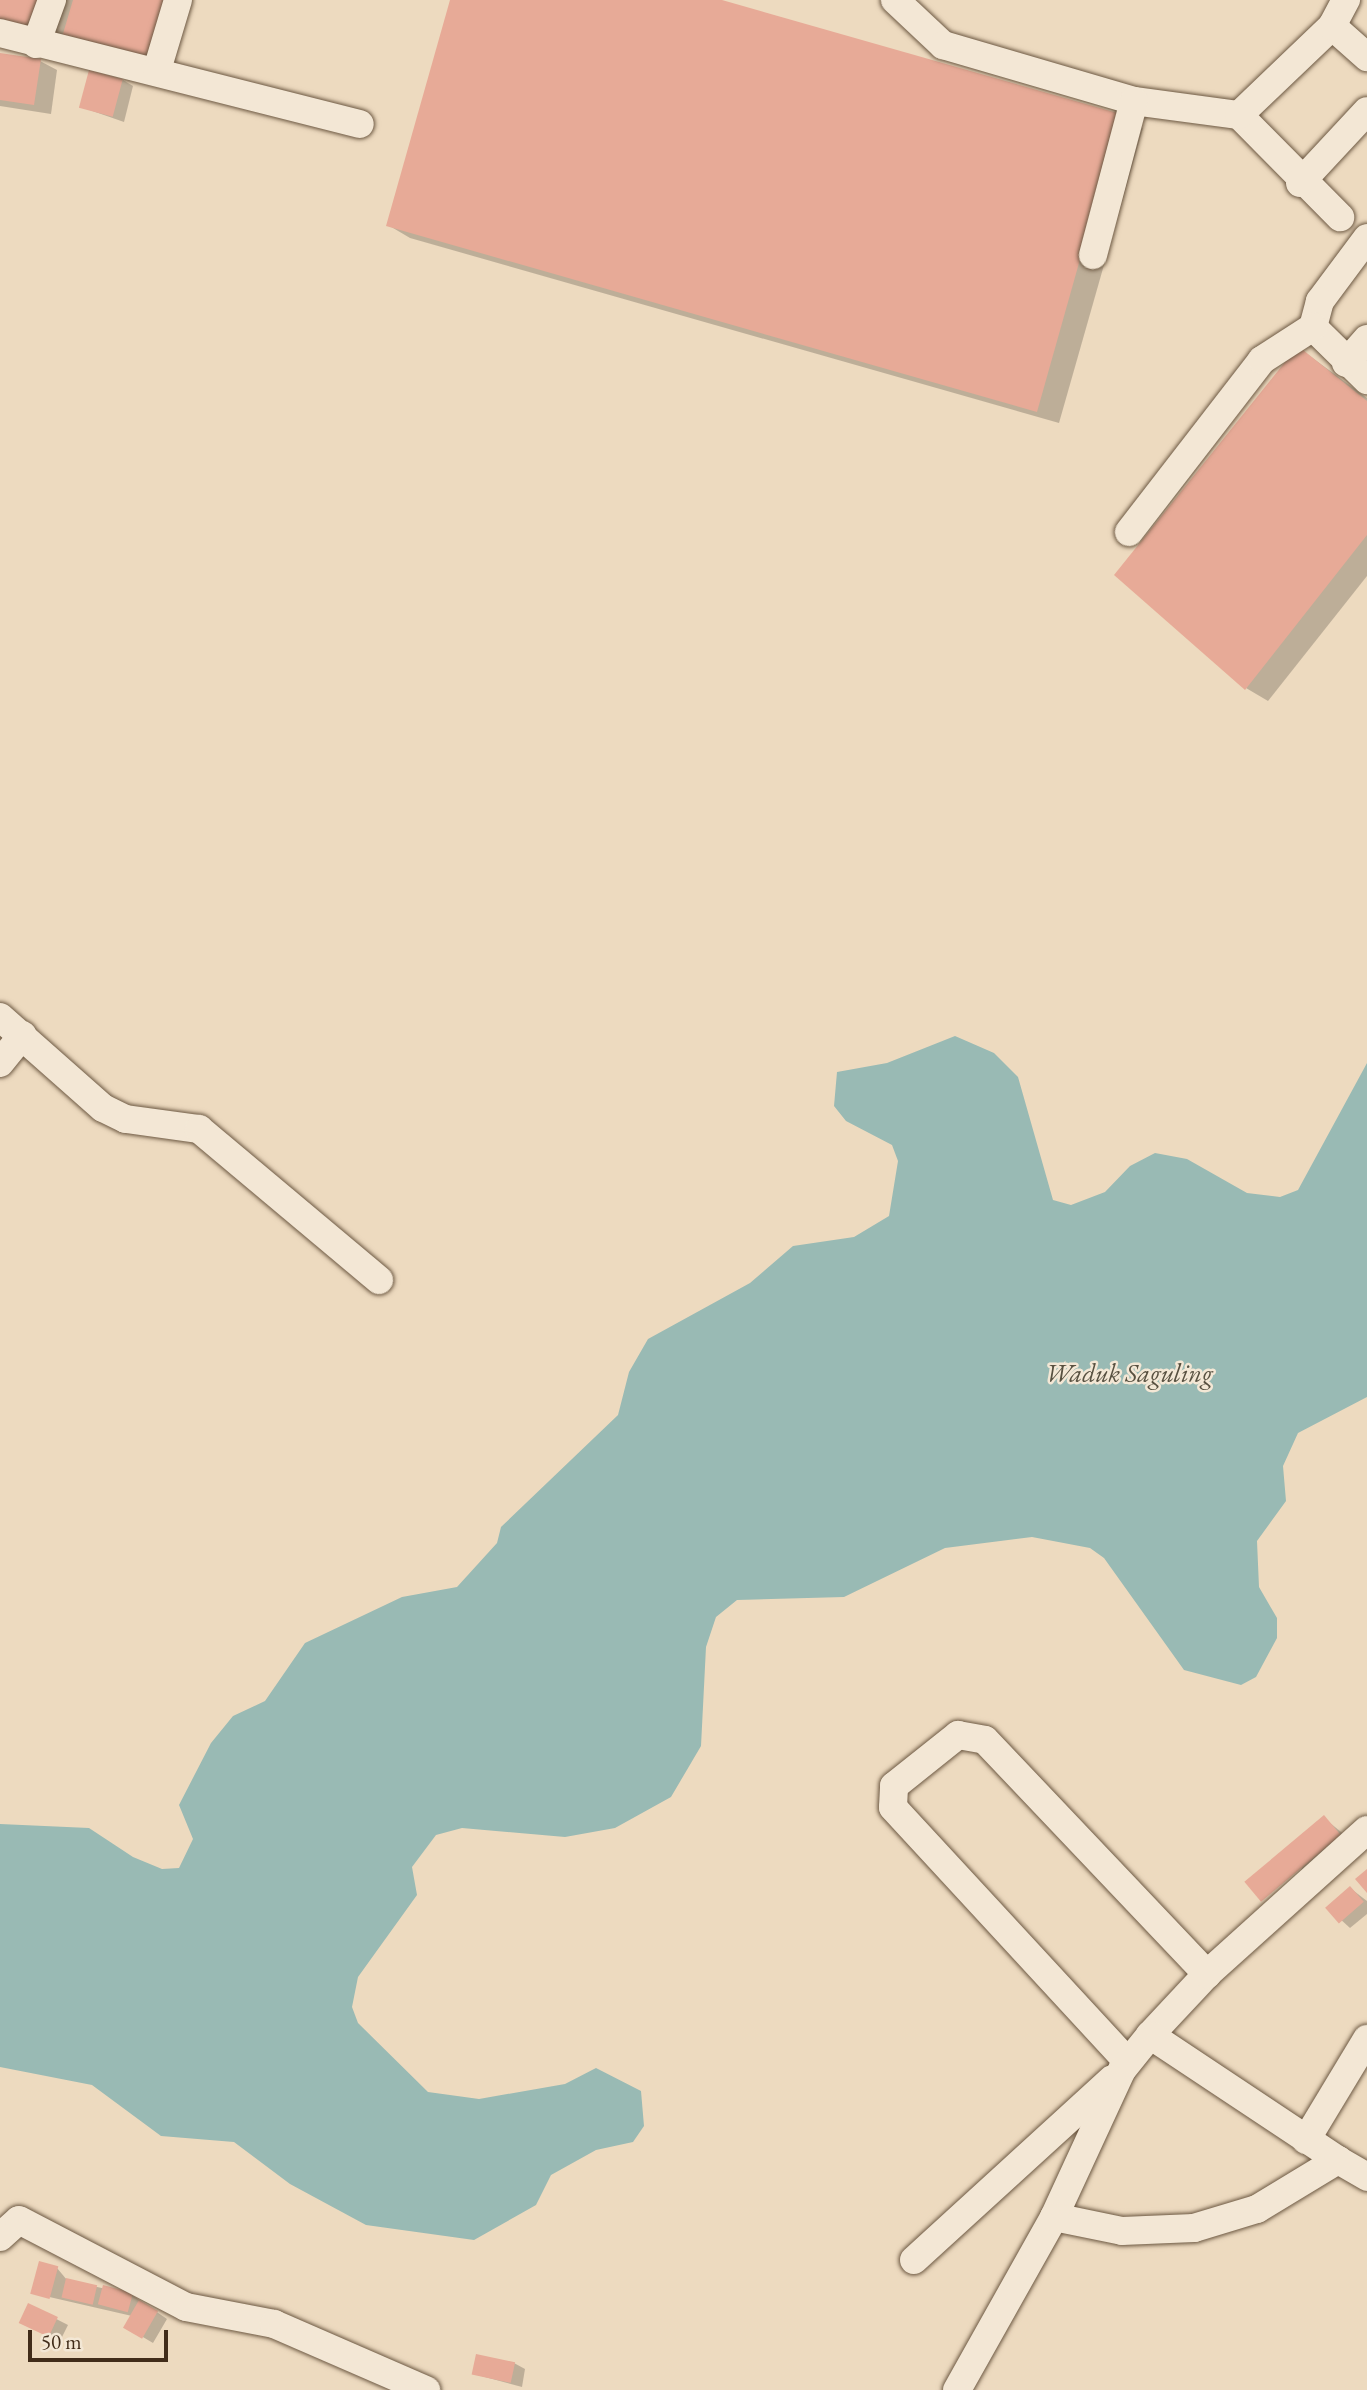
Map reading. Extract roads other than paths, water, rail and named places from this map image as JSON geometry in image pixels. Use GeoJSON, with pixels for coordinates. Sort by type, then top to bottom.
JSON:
{"type":"FeatureCollection","features":[{"type":"Feature","properties":{"kind":"street"},"geometry":{"type":"LineString","coordinates":[[36,44],[51,0]]}},
{"type":"Feature","properties":{"kind":"street"},"geometry":{"type":"LineString","coordinates":[[157,70],[178,0]]}},
{"type":"Feature","properties":{"kind":"street"},"geometry":{"type":"LineString","coordinates":[[895,0],[943,45],[1135,101],[1239,115],[1300,183],[1340,217]]}},
{"type":"Feature","properties":{"kind":"street"},"geometry":{"type":"LineString","coordinates":[[1239,115],[1332,26],[1346,0]]}},
{"type":"Feature","properties":{"kind":"street"},"geometry":{"type":"LineString","coordinates":[[1332,26],[1367,57]]}},
{"type":"Feature","properties":{"kind":"street"},"geometry":{"type":"LineString","coordinates":[[0,33],[36,44],[157,70],[360,124]]}},
{"type":"Feature","properties":{"kind":"street"},"geometry":{"type":"LineString","coordinates":[[1093,255],[1135,101]]}},
{"type":"Feature","properties":{"kind":"street"},"geometry":{"type":"LineString","coordinates":[[1300,183],[1367,111]]}},
{"type":"Feature","properties":{"kind":"street"},"geometry":{"type":"LineString","coordinates":[[1129,532],[1262,360],[1313,327],[1320,301],[1367,239]]}},
{"type":"Feature","properties":{"kind":"street"},"geometry":{"type":"LineString","coordinates":[[1313,327],[1356,372],[1367,340]]}},
{"type":"Feature","properties":{"kind":"street"},"geometry":{"type":"LineString","coordinates":[[0,1017],[103,1108],[125,1119],[199,1129],[379,1280]]}},
{"type":"Feature","properties":{"kind":"street"},"geometry":{"type":"LineString","coordinates":[[0,1063],[23,1035]]}},
{"type":"Feature","properties":{"kind":"street"},"geometry":{"type":"LineString","coordinates":[[1125,2065],[893,1807],[894,1786],[958,1735],[985,1740],[1207,1974]]}},
{"type":"Feature","properties":{"kind":"street"},"geometry":{"type":"LineString","coordinates":[[914,2260],[1125,2065],[1207,1974],[1367,1830]]}},
{"type":"Feature","properties":{"kind":"street"},"geometry":{"type":"LineString","coordinates":[[1150,2035],[1367,2177]]}},
{"type":"Feature","properties":{"kind":"street"},"geometry":{"type":"LineString","coordinates":[[1307,2140],[1367,2039]]}},
{"type":"Feature","properties":{"kind":"street"},"geometry":{"type":"LineString","coordinates":[[957,2390],[1054,2217],[1125,2065]]}},
{"type":"Feature","properties":{"kind":"street"},"geometry":{"type":"LineString","coordinates":[[1054,2217],[1122,2231],[1194,2228],[1257,2209],[1338,2160]]}},
{"type":"Feature","properties":{"kind":"street"},"geometry":{"type":"LineString","coordinates":[[0,2237],[19,2220],[186,2307],[274,2324],[426,2390]]}},
{"type":"Feature","properties":{"kind":"water","name":"Waduk Saguling"},"geometry":{"type":"Polygon","coordinates":[[[955,1036],[994,1053],[1018,1077],[1053,1200],[1071,1205],[1105,1192],[1130,1166],[1155,1153],[1187,1159],[1247,1193],[1280,1197],[1298,1190],[1367,1063],[1367,1397],[1298,1433],[1283,1466],[1286,1501],[1257,1541],[1259,1587],[1277,1618],[1277,1638],[1256,1677],[1241,1685],[1184,1670],[1104,1558],[1090,1548],[1032,1537],[945,1548],[844,1597],[737,1600],[716,1617],[706,1647],[701,1746],[671,1797],[615,1828],[565,1837],[462,1828],[436,1835],[412,1867],[417,1895],[358,1977],[352,2007],[358,2023],[428,2092],[479,2099],[565,2084],[596,2068],[641,2091],[644,2126],[633,2142],[596,2150],[551,2175],[536,2205],[474,2240],[366,2225],[290,2184],[234,2142],[161,2136],[92,2085],[0,2067],[0,1824],[89,1828],[133,1857],[162,1869],[179,1868],[193,1839],[179,1805],[211,1743],[233,1716],[265,1701],[305,1643],[402,1597],[457,1587],[497,1543],[501,1527],[618,1415],[629,1372],[648,1339],[750,1283],[793,1246],[854,1237],[889,1216],[898,1161],[892,1145],[846,1121],[834,1106],[837,1072],[887,1063],[955,1036]]]}}]}
